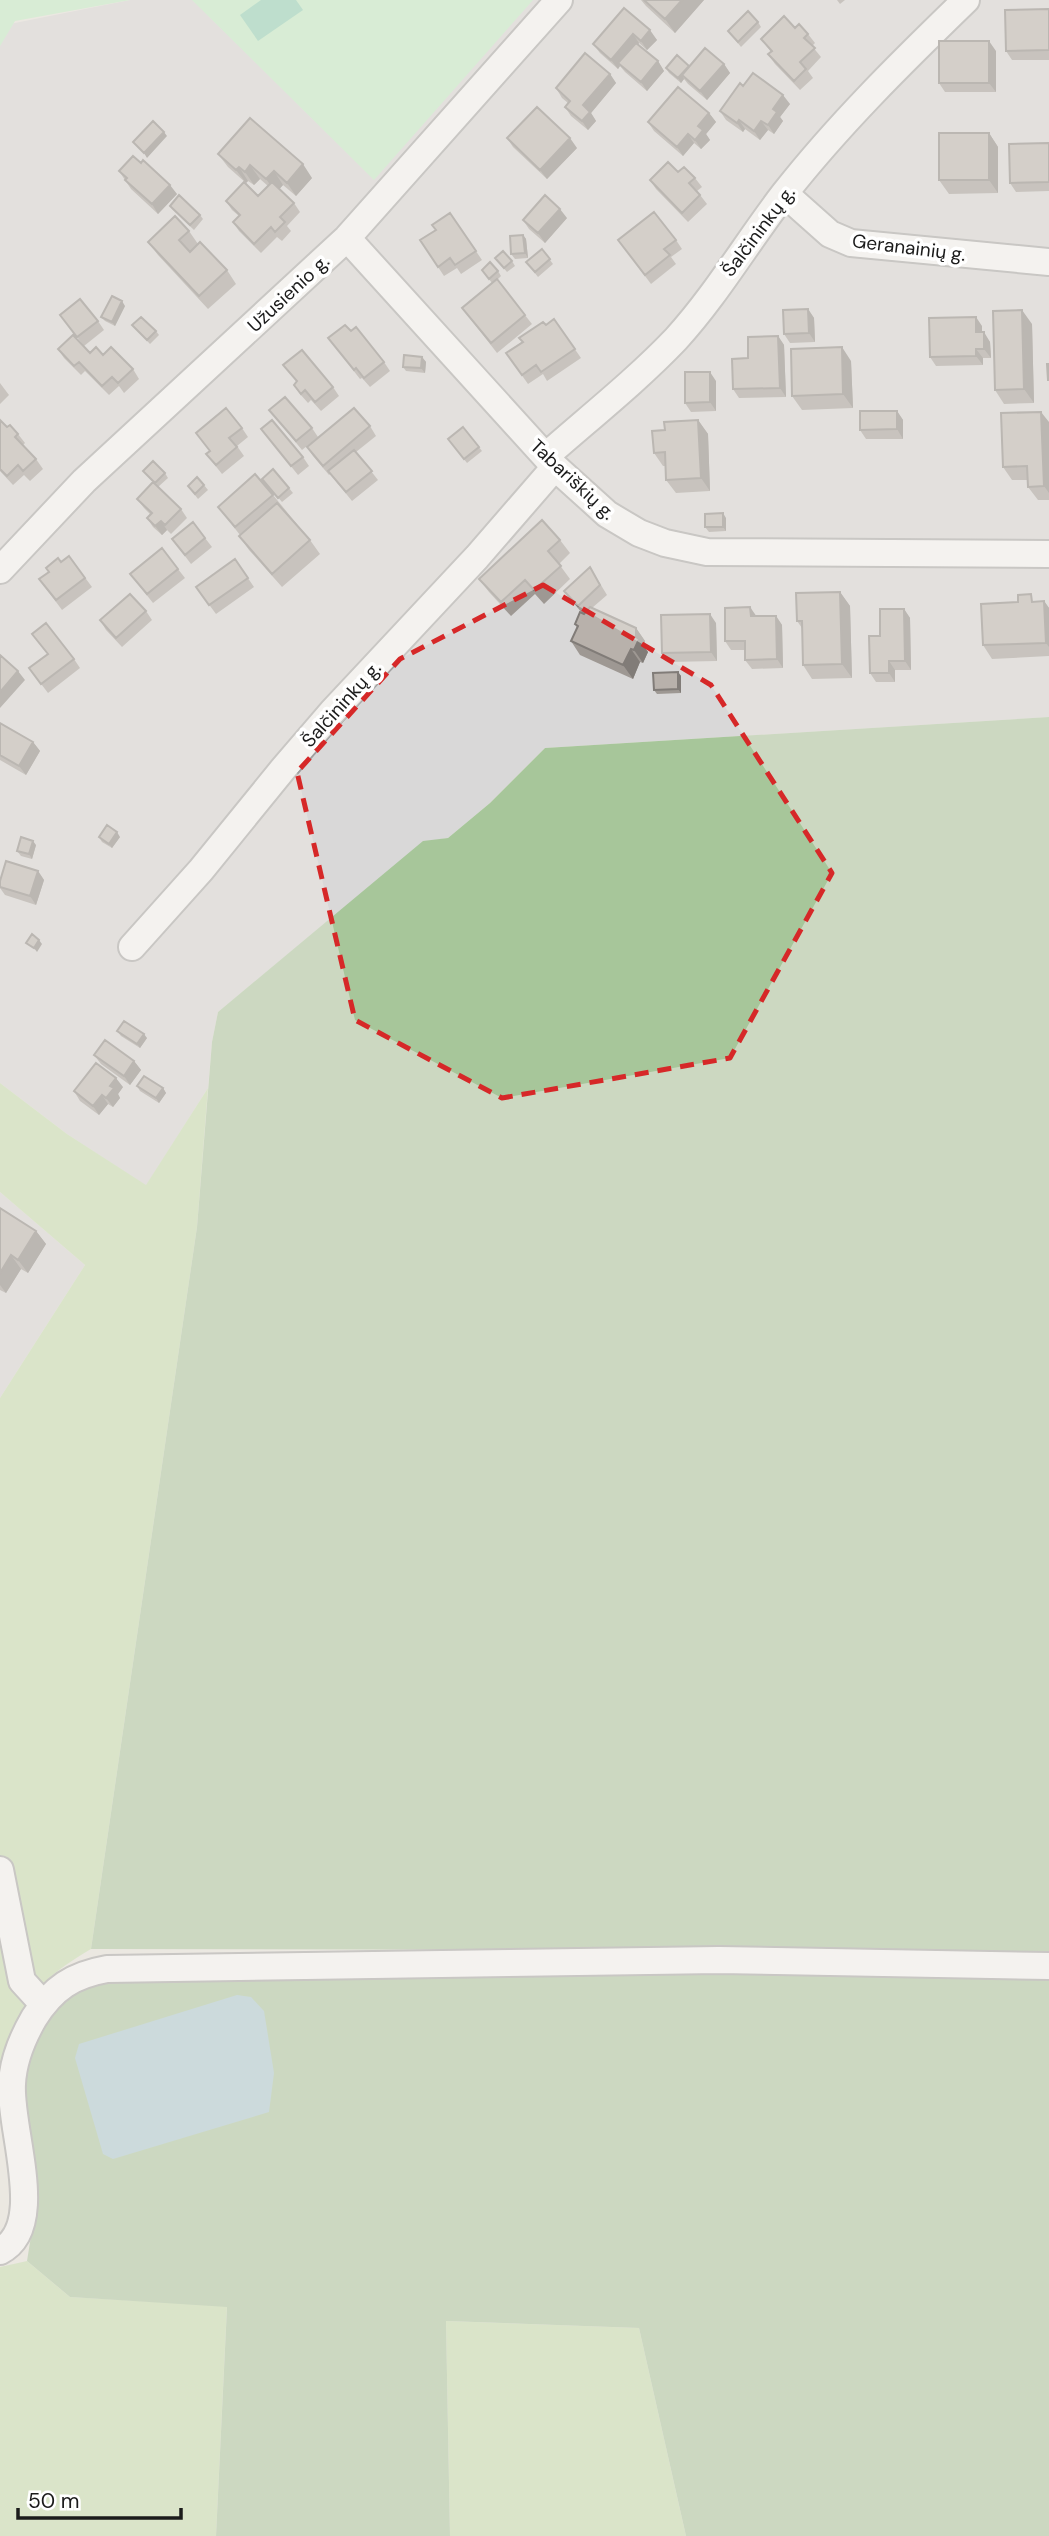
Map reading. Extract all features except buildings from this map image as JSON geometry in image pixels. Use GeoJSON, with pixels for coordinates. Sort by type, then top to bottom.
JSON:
{"type":"FeatureCollection","features":[{"type":"Feature","properties":{"kind":"street","name":"Užusienio g."},"geometry":{"type":"LineString","coordinates":[[0,570],[84,481],[347,238],[559,0]]}},
{"type":"Feature","properties":{"kind":"street","name":"Šalčininkų g."},"geometry":{"type":"LineString","coordinates":[[132,947],[201,870],[324,722],[477,556],[550,461],[675,340],[699,312],[785,194],[882,81],[966,0]]}},
{"type":"Feature","properties":{"kind":"street","name":"Geranainių g."},"geometry":{"type":"LineString","coordinates":[[785,194],[830,233],[851,243],[1049,262]]}},
{"type":"Feature","properties":{"kind":"street","name":"Tabariškių g."},"geometry":{"type":"LineString","coordinates":[[347,238],[550,461],[607,514],[639,533],[665,543],[707,552],[1049,554]]}},
{"type":"Feature","properties":{"kind":"street"},"geometry":{"type":"LineString","coordinates":[[0,1870],[22,1981],[43,2004]]}},
{"type":"Feature","properties":{"kind":"street"},"geometry":{"type":"LineString","coordinates":[[4,2249],[18,2235],[25,2217],[12,2083],[19,2049],[43,2004],[64,1984],[85,1973],[107,1969],[719,1960],[1049,1966]]}},
{"type":"Feature","properties":{"kind":"highlighted area"},"geometry":{"type":"Polygon","coordinates":[[[543,585],[711,685],[832,873],[730,1058],[502,1098],[355,1020],[297,772],[400,659],[543,585]]]}},
{"type":"Feature","properties":{"kind":"shaded area"},"geometry":{"type":"Polygon","coordinates":[[[130,0],[1049,0],[1049,717],[545,748],[490,803],[448,838],[423,842],[218,1012],[208,1088],[146,1186],[67,1134],[0,1083],[0,26],[130,0]]]}},
{"type":"Feature","properties":{"kind":"shaded area"},"geometry":{"type":"Polygon","coordinates":[[[0,1192],[85,1265],[0,1398],[0,1192]]]}},
{"type":"Feature","properties":{"kind":"green space"},"geometry":{"type":"Polygon","coordinates":[[[0,0],[130,0],[15,21],[0,46],[0,0]]]}},
{"type":"Feature","properties":{"kind":"green space"},"geometry":{"type":"Polygon","coordinates":[[[192,0],[533,0],[374,180],[192,0]]]}},
{"type":"Feature","properties":{"kind":"green space"},"geometry":{"type":"Polygon","coordinates":[[[261,0],[296,0],[303,10],[258,41],[240,15],[261,0]]]}},
{"type":"Feature","properties":{"kind":"green space"},"geometry":{"type":"Polygon","coordinates":[[[1049,717],[1049,1951],[91,1949],[197,1227],[212,1042],[218,1012],[423,841],[448,838],[490,803],[545,748],[1049,717]]]}},
{"type":"Feature","properties":{"kind":"green space"},"geometry":{"type":"Polygon","coordinates":[[[0,1083],[67,1134],[146,1185],[208,1088],[197,1227],[91,1949],[54,1974],[30,1999],[14,2031],[2,2074],[0,1398],[85,1265],[0,1192],[0,1083]]]}},
{"type":"Feature","properties":{"kind":"green space"},"geometry":{"type":"Polygon","coordinates":[[[666,1971],[1049,1975],[1049,2536],[686,2536],[639,2328],[446,2321],[450,2536],[216,2536],[227,2307],[70,2297],[27,2261],[35,2211],[23,2075],[35,2030],[74,1989],[109,1979],[666,1971]]]}},
{"type":"Feature","properties":{"kind":"green space"},"geometry":{"type":"Polygon","coordinates":[[[27,2261],[70,2297],[227,2306],[216,2536],[0,2536],[0,2267],[27,2261]]]}},
{"type":"Feature","properties":{"kind":"green space"},"geometry":{"type":"Polygon","coordinates":[[[446,2321],[639,2328],[686,2536],[450,2536],[446,2321]]]}},
{"type":"Feature","properties":{"kind":"water"},"geometry":{"type":"Polygon","coordinates":[[[237,1995],[251,1997],[264,2011],[274,2073],[269,2112],[113,2159],[103,2154],[75,2058],[79,2044],[237,1995]]]}}]}
